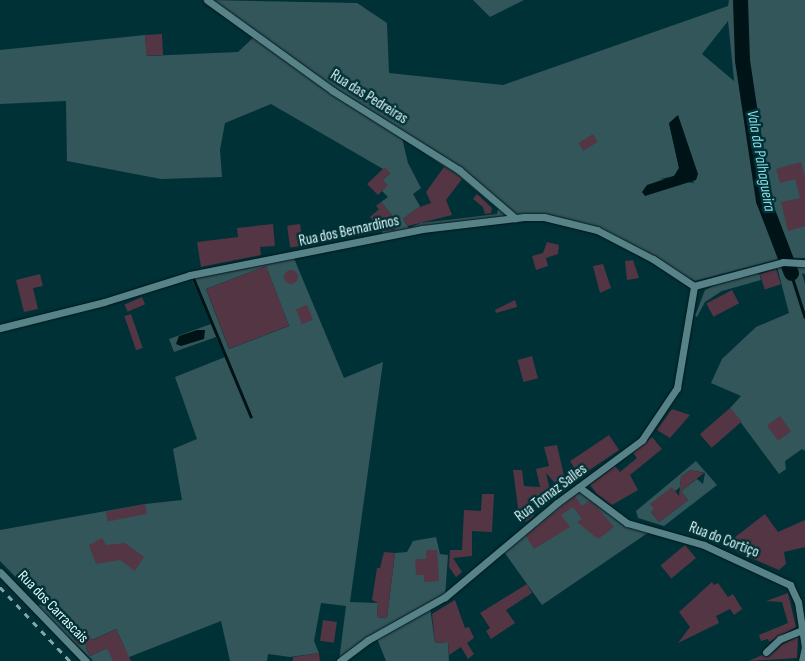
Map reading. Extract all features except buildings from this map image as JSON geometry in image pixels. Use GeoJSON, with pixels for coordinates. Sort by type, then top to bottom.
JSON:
{"type":"FeatureCollection","features":[{"type":"Feature","properties":{"kind":"street","name":"Rua das Pedreiras"},"geometry":{"type":"LineString","coordinates":[[207,0],[333,91],[459,170],[515,218]]}},
{"type":"Feature","properties":{"kind":"street","name":"Rua dos Bernardinos"},"geometry":{"type":"LineString","coordinates":[[0,328],[104,302],[190,275],[422,230],[515,218],[544,217],[597,230],[653,259],[694,286]]}},
{"type":"Feature","properties":{"kind":"street"},"geometry":{"type":"LineString","coordinates":[[694,286],[793,260],[805,263]]}},
{"type":"Feature","properties":{"kind":"street","name":"Rua Tomaz Salles"},"geometry":{"type":"LineString","coordinates":[[340,661],[368,640],[445,597],[579,487],[642,440],[667,407],[677,388],[694,286]]}},
{"type":"Feature","properties":{"kind":"street","name":"Rua do Cortiço"},"geometry":{"type":"LineString","coordinates":[[579,487],[627,523],[704,545],[790,585],[798,602],[805,647],[802,661]]}},
{"type":"Feature","properties":{"kind":"street","name":"Rua dos Carrascais"},"geometry":{"type":"LineString","coordinates":[[0,572],[86,661]]}},
{"type":"Feature","properties":{"kind":"street"},"geometry":{"type":"LineString","coordinates":[[766,652],[780,639],[802,630]]}},
{"type":"Feature","properties":{"kind":"shaded area"},"geometry":{"type":"Polygon","coordinates":[[[207,0],[357,3],[387,23],[389,73],[503,85],[728,6],[729,0],[805,0],[805,258],[783,258],[695,281],[597,230],[544,217],[524,217],[383,238],[382,231],[394,230],[400,225],[381,202],[388,197],[382,191],[383,180],[390,173],[271,104],[225,123],[220,150],[222,177],[161,179],[67,161],[66,101],[0,104],[0,50],[145,35],[147,56],[238,52],[255,36],[207,0]],[[728,21],[702,54],[734,81],[734,80],[728,21]],[[669,123],[679,168],[674,176],[660,179],[694,183],[669,123]],[[402,138],[408,163],[421,188],[413,194],[420,206],[418,211],[416,209],[403,219],[409,228],[421,223],[497,214],[498,209],[462,179],[402,138]]]}},
{"type":"Feature","properties":{"kind":"shaded area"},"geometry":{"type":"Polygon","coordinates":[[[473,0],[524,0],[490,17],[473,0]]]}},
{"type":"Feature","properties":{"kind":"shaded area"},"geometry":{"type":"Polygon","coordinates":[[[678,115],[698,174],[696,180],[645,196],[642,192],[647,185],[674,176],[679,168],[669,123],[678,115]]]}},
{"type":"Feature","properties":{"kind":"shaded area"},"geometry":{"type":"Polygon","coordinates":[[[293,256],[344,378],[383,362],[350,602],[378,603],[377,617],[387,618],[395,553],[407,552],[413,541],[436,537],[440,554],[448,555],[445,597],[430,607],[435,643],[448,642],[449,661],[386,661],[376,636],[339,661],[346,606],[321,603],[314,641],[319,653],[290,657],[268,654],[267,661],[230,661],[221,621],[119,661],[93,661],[37,606],[42,604],[0,561],[0,530],[145,504],[182,500],[173,449],[197,439],[175,377],[225,357],[216,337],[174,352],[169,339],[211,324],[190,275],[293,256]],[[266,266],[206,289],[229,349],[289,326],[266,266]],[[116,629],[92,640],[93,645],[86,648],[90,656],[107,648],[110,653],[124,646],[116,629]]]}},
{"type":"Feature","properties":{"kind":"shaded area"},"geometry":{"type":"Polygon","coordinates":[[[805,263],[805,274],[802,273],[805,284],[805,451],[802,449],[785,461],[786,469],[779,474],[730,408],[741,396],[711,383],[722,359],[756,327],[789,313],[777,267],[805,263]]]}},
{"type":"Feature","properties":{"kind":"shaded area"},"geometry":{"type":"Polygon","coordinates":[[[759,273],[761,280],[722,291],[705,302],[697,317],[695,316],[705,290],[717,284],[759,273]]]}},
{"type":"Feature","properties":{"kind":"shaded area"},"geometry":{"type":"Polygon","coordinates":[[[197,330],[205,330],[204,339],[181,346],[176,344],[179,336],[197,330]]]}},
{"type":"Feature","properties":{"kind":"shaded area"},"geometry":{"type":"Polygon","coordinates":[[[696,461],[717,485],[664,526],[638,518],[636,511],[696,461]],[[690,470],[681,477],[680,487],[651,512],[659,522],[688,500],[681,491],[697,479],[703,484],[705,473],[690,470]]]}},
{"type":"Feature","properties":{"kind":"shaded area"},"geometry":{"type":"Polygon","coordinates":[[[579,487],[622,520],[652,530],[542,605],[502,549],[579,487]]]}},
{"type":"Feature","properties":{"kind":"waterway","name":"Vala da Palhagueira"},"geometry":{"type":"LineString","coordinates":[[740,0],[742,60],[763,200],[791,273]]}},
{"type":"Feature","properties":{"kind":"waterway","name":"Vala da Palhagueira"},"geometry":{"type":"LineString","coordinates":[[791,273],[805,317]]}},
{"type":"Feature","properties":{"kind":"waterway"},"geometry":{"type":"LineString","coordinates":[[193,277],[251,416]]}},
{"type":"Feature","properties":{"kind":"railway"},"geometry":{"type":"LineString","coordinates":[[0,587],[70,661]]}}]}
